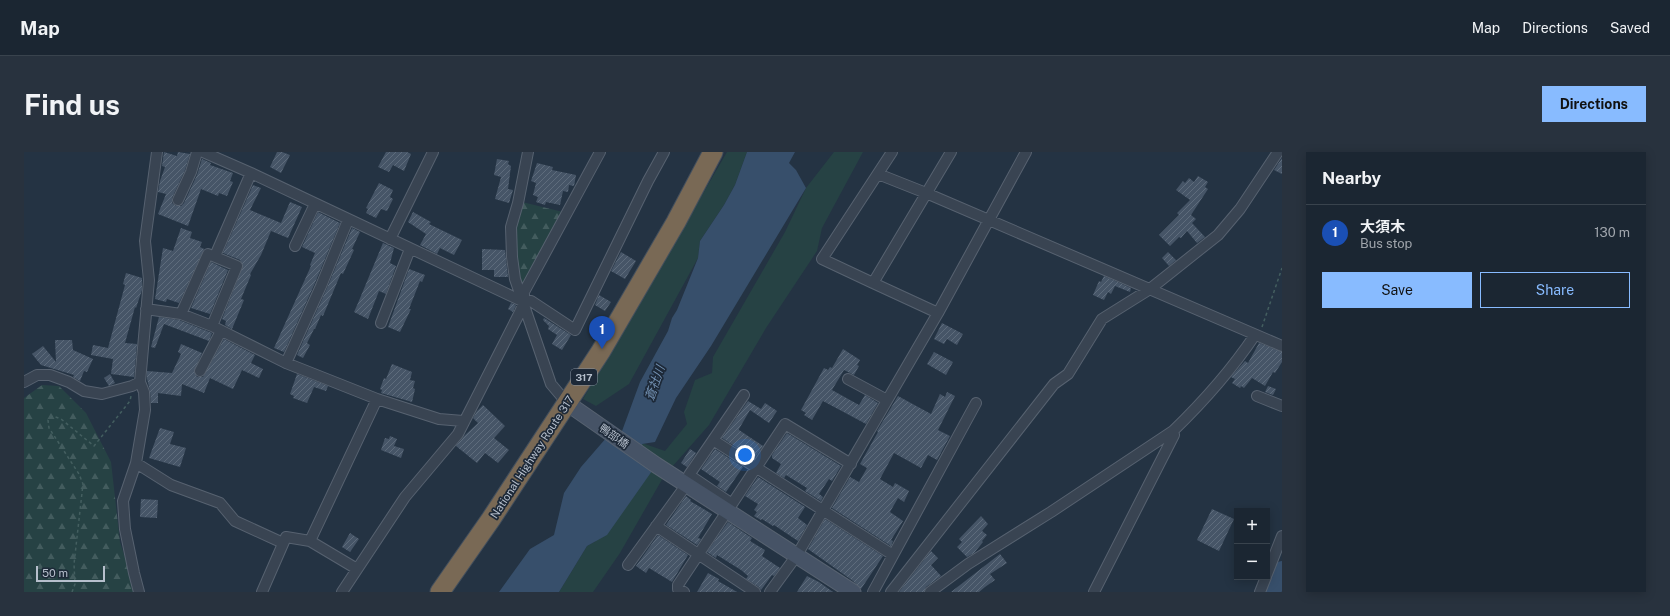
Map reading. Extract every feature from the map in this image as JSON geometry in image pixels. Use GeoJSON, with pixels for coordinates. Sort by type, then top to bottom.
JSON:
{"type":"FeatureCollection","features":[{"type":"Feature","properties":{"kind":"highway","name":"National Highway Route 317"},"geometry":{"type":"LineString","coordinates":[[440,592],[570,405],[676,222],[713,152]]}},
{"type":"Feature","properties":{"kind":"street"},"geometry":{"type":"LineString","coordinates":[[136,384],[150,280],[145,241],[157,152]]}},
{"type":"Feature","properties":{"kind":"street"},"geometry":{"type":"LineString","coordinates":[[178,200],[191,172],[197,152]]}},
{"type":"Feature","properties":{"kind":"street"},"geometry":{"type":"LineString","coordinates":[[203,152],[216,154],[251,173],[348,220],[524,302],[531,302],[575,330],[648,181],[664,152]]}},
{"type":"Feature","properties":{"kind":"street"},"geometry":{"type":"LineString","coordinates":[[390,239],[433,152]]}},
{"type":"Feature","properties":{"kind":"street"},"geometry":{"type":"LineString","coordinates":[[528,152],[510,238],[515,279],[551,384],[570,405]]}},
{"type":"Feature","properties":{"kind":"street"},"geometry":{"type":"LineString","coordinates":[[342,592],[406,497],[458,434],[524,302],[524,292],[600,152]]}},
{"type":"Feature","properties":{"kind":"street"},"geometry":{"type":"LineString","coordinates":[[892,152],[822,259],[938,313]]}},
{"type":"Feature","properties":{"kind":"street"},"geometry":{"type":"LineString","coordinates":[[873,283],[951,152]]}},
{"type":"Feature","properties":{"kind":"street"},"geometry":{"type":"LineString","coordinates":[[770,592],[797,555],[823,512],[938,313],[1026,152]]}},
{"type":"Feature","properties":{"kind":"street"},"geometry":{"type":"LineString","coordinates":[[891,592],[1054,384],[1068,374],[1102,319],[1150,289],[1218,235],[1240,209],[1278,153]]}},
{"type":"Feature","properties":{"kind":"street"},"geometry":{"type":"LineString","coordinates":[[215,256],[251,173]]}},
{"type":"Feature","properties":{"kind":"street"},"geometry":{"type":"LineString","coordinates":[[878,174],[990,220],[1282,346]]}},
{"type":"Feature","properties":{"kind":"street"},"geometry":{"type":"LineString","coordinates":[[295,246],[315,204]]}},
{"type":"Feature","properties":{"kind":"street"},"geometry":{"type":"LineString","coordinates":[[286,363],[321,286],[348,220]]}},
{"type":"Feature","properties":{"kind":"street"},"geometry":{"type":"LineString","coordinates":[[381,323],[410,249]]}},
{"type":"Feature","properties":{"kind":"street"},"geometry":{"type":"LineString","coordinates":[[181,314],[208,254],[237,266],[216,329],[200,370]]}},
{"type":"Feature","properties":{"kind":"street"},"geometry":{"type":"LineString","coordinates":[[146,309],[181,314],[216,329],[286,363],[377,399],[439,419],[464,421]]}},
{"type":"Feature","properties":{"kind":"street"},"geometry":{"type":"LineString","coordinates":[[930,592],[968,564],[1051,512],[1173,431],[1188,416],[1257,335]]}},
{"type":"Feature","properties":{"kind":"street"},"geometry":{"type":"LineString","coordinates":[[24,382],[37,375],[50,375],[69,382],[84,391],[102,394],[136,384]]}},
{"type":"Feature","properties":{"kind":"street"},"geometry":{"type":"LineString","coordinates":[[848,379],[887,400]]}},
{"type":"Feature","properties":{"kind":"street"},"geometry":{"type":"LineString","coordinates":[[136,384],[144,392],[145,410],[136,463],[123,501],[125,529],[139,592]]}},
{"type":"Feature","properties":{"kind":"street"},"geometry":{"type":"LineString","coordinates":[[729,507],[689,475],[744,395]]}},
{"type":"Feature","properties":{"kind":"street"},"geometry":{"type":"LineString","coordinates":[[1257,396],[1282,406]]}},
{"type":"Feature","properties":{"kind":"street"},"geometry":{"type":"LineString","coordinates":[[310,541],[377,399]]}},
{"type":"Feature","properties":{"kind":"street"},"geometry":{"type":"LineString","coordinates":[[873,592],[976,403]]}},
{"type":"Feature","properties":{"kind":"street","name":"鴨部橋"},"geometry":{"type":"LineString","coordinates":[[570,405],[656,465],[729,507],[853,592]]}},
{"type":"Feature","properties":{"kind":"street"},"geometry":{"type":"LineString","coordinates":[[684,592],[678,589],[678,585],[785,424],[850,464]]}},
{"type":"Feature","properties":{"kind":"street"},"geometry":{"type":"LineString","coordinates":[[1094,592],[1174,435],[1173,431]]}},
{"type":"Feature","properties":{"kind":"street"},"geometry":{"type":"LineString","coordinates":[[713,440],[823,512],[893,555]]}},
{"type":"Feature","properties":{"kind":"street"},"geometry":{"type":"LineString","coordinates":[[136,463],[171,485],[220,503],[235,521],[283,543]]}},
{"type":"Feature","properties":{"kind":"street"},"geometry":{"type":"LineString","coordinates":[[628,565],[687,484]]}},
{"type":"Feature","properties":{"kind":"street"},"geometry":{"type":"LineString","coordinates":[[656,526],[755,592]]}},
{"type":"Feature","properties":{"kind":"street"},"geometry":{"type":"LineString","coordinates":[[1270,566],[1282,536]]}},
{"type":"Feature","properties":{"kind":"street"},"geometry":{"type":"LineString","coordinates":[[262,592],[286,537],[310,541],[357,569]]}},
{"type":"Feature","properties":{"kind":"street"},"geometry":{"type":"LineString","coordinates":[[1260,592],[1264,580]]}},
{"type":"Feature","properties":{"kind":"path"},"geometry":{"type":"LineString","coordinates":[[1257,335],[1282,268]]}},
{"type":"Feature","properties":{"kind":"path"},"geometry":{"type":"LineString","coordinates":[[72,592],[75,584],[74,564],[83,484],[79,474],[49,428],[48,420],[53,416],[61,419],[94,446],[130,401],[136,384]]}},
{"type":"Feature","properties":{"kind":"green space"},"geometry":{"type":"Polygon","coordinates":[[[727,152],[747,152],[735,185],[724,205],[700,241],[698,258],[629,384],[596,406],[583,399],[727,152]]]}},
{"type":"Feature","properties":{"kind":"green space"},"geometry":{"type":"Polygon","coordinates":[[[834,152],[863,152],[822,228],[817,251],[766,328],[709,425],[664,476],[620,553],[593,592],[559,592],[587,546],[596,541],[642,443],[665,451],[687,424],[684,412],[695,380],[712,373],[713,357],[785,232],[806,188],[834,152]]]}},
{"type":"Feature","properties":{"kind":"green space"},"geometry":{"type":"Polygon","coordinates":[[[522,202],[563,212],[524,289],[520,278],[513,227],[522,202]]]}},
{"type":"Feature","properties":{"kind":"green space"},"geometry":{"type":"Polygon","coordinates":[[[42,385],[59,386],[86,413],[111,462],[120,542],[136,592],[24,592],[24,398],[42,385]]]}},
{"type":"Feature","properties":{"kind":"water","name":"蒼社川"},"geometry":{"type":"Polygon","coordinates":[[[747,152],[795,152],[789,163],[796,170],[806,188],[711,346],[676,398],[655,442],[642,444],[652,471],[607,535],[587,546],[559,592],[499,592],[530,549],[554,535],[564,493],[581,467],[607,437],[618,442],[640,382],[668,331],[672,318],[677,310],[698,258],[700,241],[724,205],[735,185],[747,152]]]}},
{"type":"Feature","properties":{"kind":"building"},"geometry":{"type":"Polygon","coordinates":[[[164,152],[177,156],[178,152],[190,154],[185,170],[172,198],[172,203],[176,206],[181,206],[184,203],[197,175],[202,159],[211,163],[210,165],[233,173],[230,181],[233,182],[227,196],[219,193],[218,196],[201,189],[188,226],[158,214],[166,194],[158,192],[165,167],[162,166],[164,152]]]}},
{"type":"Feature","properties":{"kind":"building"},"geometry":{"type":"Polygon","coordinates":[[[277,152],[290,155],[281,173],[270,167],[277,152]]]}},
{"type":"Feature","properties":{"kind":"building"},"geometry":{"type":"Polygon","coordinates":[[[386,152],[407,152],[411,154],[404,171],[393,165],[389,172],[378,167],[386,152]]]}},
{"type":"Feature","properties":{"kind":"building"},"geometry":{"type":"Polygon","coordinates":[[[1282,158],[1282,174],[1274,170],[1282,158]]]}},
{"type":"Feature","properties":{"kind":"building"},"geometry":{"type":"Polygon","coordinates":[[[497,159],[509,161],[508,164],[511,166],[508,189],[513,190],[509,203],[495,199],[501,177],[494,175],[497,159]]]}},
{"type":"Feature","properties":{"kind":"building"},"geometry":{"type":"Polygon","coordinates":[[[537,163],[553,167],[552,170],[576,175],[574,186],[569,185],[568,192],[563,191],[560,205],[546,202],[545,205],[536,202],[538,197],[533,195],[536,183],[531,181],[537,163]]]}},
{"type":"Feature","properties":{"kind":"building"},"geometry":{"type":"Polygon","coordinates":[[[1198,176],[1208,182],[1205,187],[1208,189],[1191,215],[1196,219],[1192,223],[1205,237],[1197,243],[1187,231],[1181,238],[1179,237],[1170,246],[1159,235],[1179,215],[1177,213],[1190,200],[1176,190],[1183,181],[1185,183],[1189,178],[1194,182],[1198,176]]]}},
{"type":"Feature","properties":{"kind":"building"},"geometry":{"type":"Polygon","coordinates":[[[379,183],[393,190],[390,197],[393,199],[387,211],[381,209],[376,218],[366,213],[368,209],[366,208],[379,183]]]}},
{"type":"Feature","properties":{"kind":"building"},"geometry":{"type":"Polygon","coordinates":[[[253,185],[261,188],[250,210],[281,223],[290,202],[302,207],[288,238],[271,231],[261,255],[250,274],[251,275],[241,299],[244,300],[232,329],[225,325],[226,321],[222,319],[243,266],[240,260],[223,253],[253,185]]]}},
{"type":"Feature","properties":{"kind":"building"},"geometry":{"type":"Polygon","coordinates":[[[318,212],[340,223],[284,352],[274,348],[311,266],[310,265],[315,253],[302,247],[318,212]]]}},
{"type":"Feature","properties":{"kind":"building"},"geometry":{"type":"Polygon","coordinates":[[[413,212],[431,222],[429,224],[462,240],[454,255],[440,248],[437,254],[420,245],[426,234],[408,222],[413,212]]]}},
{"type":"Feature","properties":{"kind":"building"},"geometry":{"type":"Polygon","coordinates":[[[181,228],[192,232],[190,238],[202,242],[200,247],[204,249],[179,303],[167,299],[166,302],[155,299],[163,248],[173,251],[181,228]]]}},
{"type":"Feature","properties":{"kind":"building"},"geometry":{"type":"Polygon","coordinates":[[[352,228],[360,232],[352,249],[354,250],[343,274],[341,273],[323,316],[321,315],[307,343],[310,345],[303,358],[297,355],[352,228]]]}},
{"type":"Feature","properties":{"kind":"building"},"geometry":{"type":"Polygon","coordinates":[[[383,243],[394,248],[390,263],[396,266],[386,294],[379,291],[368,319],[354,312],[383,243]]]}},
{"type":"Feature","properties":{"kind":"building"},"geometry":{"type":"Polygon","coordinates":[[[482,249],[505,250],[508,277],[494,277],[494,270],[482,270],[482,249]]]}},
{"type":"Feature","properties":{"kind":"building"},"geometry":{"type":"Polygon","coordinates":[[[621,252],[636,261],[625,279],[611,271],[621,252]]]}},
{"type":"Feature","properties":{"kind":"building"},"geometry":{"type":"Polygon","coordinates":[[[1168,252],[1176,260],[1169,266],[1162,258],[1168,252]]]}},
{"type":"Feature","properties":{"kind":"building"},"geometry":{"type":"Polygon","coordinates":[[[211,262],[228,270],[210,314],[191,308],[211,262]]]}},
{"type":"Feature","properties":{"kind":"building"},"geometry":{"type":"Polygon","coordinates":[[[409,269],[425,275],[422,282],[420,281],[409,309],[411,309],[400,332],[388,327],[409,269]]]}},
{"type":"Feature","properties":{"kind":"building"},"geometry":{"type":"Polygon","coordinates":[[[126,273],[142,278],[142,290],[136,308],[135,307],[125,343],[137,344],[134,377],[111,374],[113,359],[91,355],[93,345],[108,348],[125,285],[123,284],[126,273]]]}},
{"type":"Feature","properties":{"kind":"building"},"geometry":{"type":"Polygon","coordinates":[[[1104,276],[1131,288],[1130,292],[1115,286],[1111,294],[1108,292],[1104,300],[1093,295],[1099,281],[1101,282],[1104,276]]]}},
{"type":"Feature","properties":{"kind":"building"},"geometry":{"type":"Polygon","coordinates":[[[599,295],[611,302],[605,311],[595,305],[599,295]]]}},
{"type":"Feature","properties":{"kind":"building"},"geometry":{"type":"Polygon","coordinates":[[[511,303],[516,305],[513,312],[508,309],[511,303]]]}},
{"type":"Feature","properties":{"kind":"building"},"geometry":{"type":"Polygon","coordinates":[[[159,317],[179,320],[212,333],[209,341],[164,324],[155,348],[151,347],[159,317]]]}},
{"type":"Feature","properties":{"kind":"building"},"geometry":{"type":"Polygon","coordinates":[[[544,318],[571,335],[562,350],[552,344],[557,335],[548,329],[549,326],[543,320],[544,318]]]}},
{"type":"Feature","properties":{"kind":"building"},"geometry":{"type":"Polygon","coordinates":[[[942,323],[963,334],[957,345],[947,339],[944,344],[934,339],[942,323]]]}},
{"type":"Feature","properties":{"kind":"building"},"geometry":{"type":"Polygon","coordinates":[[[224,339],[255,355],[251,363],[263,369],[259,378],[242,370],[233,389],[210,378],[204,393],[182,384],[181,396],[158,393],[158,403],[151,403],[147,371],[172,373],[181,354],[178,352],[181,344],[202,353],[194,371],[197,377],[203,377],[224,339]]]}},
{"type":"Feature","properties":{"kind":"building"},"geometry":{"type":"Polygon","coordinates":[[[55,340],[72,340],[73,350],[93,359],[87,372],[84,371],[80,381],[73,377],[74,375],[41,365],[32,354],[43,346],[56,362],[55,340]]]}},
{"type":"Feature","properties":{"kind":"building"},"geometry":{"type":"Polygon","coordinates":[[[1259,343],[1282,352],[1282,362],[1275,373],[1273,372],[1265,386],[1252,378],[1244,388],[1241,386],[1240,388],[1232,383],[1235,379],[1231,377],[1245,361],[1248,363],[1259,343]]]}},
{"type":"Feature","properties":{"kind":"building"},"geometry":{"type":"Polygon","coordinates":[[[843,349],[860,360],[857,365],[859,366],[854,375],[844,370],[832,390],[859,405],[865,395],[878,403],[866,424],[823,401],[812,420],[804,415],[806,413],[801,410],[824,368],[828,370],[830,367],[832,368],[843,349]]]}},
{"type":"Feature","properties":{"kind":"building"},"geometry":{"type":"Polygon","coordinates":[[[934,352],[953,362],[946,375],[927,364],[934,352]]]}},
{"type":"Feature","properties":{"kind":"building"},"geometry":{"type":"Polygon","coordinates":[[[392,364],[412,372],[410,380],[415,381],[413,388],[415,389],[412,402],[381,393],[382,390],[380,389],[384,378],[386,379],[392,364]]]}},
{"type":"Feature","properties":{"kind":"building"},"geometry":{"type":"Polygon","coordinates":[[[110,374],[115,383],[109,386],[104,378],[110,374]]]}},
{"type":"Feature","properties":{"kind":"building"},"geometry":{"type":"Polygon","coordinates":[[[297,374],[328,386],[326,391],[314,387],[307,403],[293,398],[294,396],[290,394],[297,374]]]}},
{"type":"Feature","properties":{"kind":"building"},"geometry":{"type":"Polygon","coordinates":[[[1268,386],[1276,389],[1273,395],[1265,392],[1268,386]]]}},
{"type":"Feature","properties":{"kind":"building"},"geometry":{"type":"Polygon","coordinates":[[[947,392],[955,396],[938,430],[950,436],[937,460],[928,455],[921,468],[894,453],[880,479],[893,487],[895,483],[909,491],[904,502],[898,498],[890,512],[903,521],[891,540],[893,541],[891,546],[832,508],[850,477],[859,482],[867,468],[860,464],[878,432],[877,431],[898,396],[931,414],[940,394],[945,397],[947,392]]]}},
{"type":"Feature","properties":{"kind":"building"},"geometry":{"type":"Polygon","coordinates":[[[748,401],[761,409],[765,403],[777,411],[769,423],[750,410],[739,429],[763,446],[754,459],[722,438],[748,401]]]}},
{"type":"Feature","properties":{"kind":"building"},"geometry":{"type":"Polygon","coordinates":[[[483,405],[505,426],[494,438],[509,450],[498,463],[485,453],[477,463],[456,446],[478,423],[473,418],[483,405]]]}},
{"type":"Feature","properties":{"kind":"building"},"geometry":{"type":"Polygon","coordinates":[[[160,428],[174,432],[170,444],[186,448],[180,467],[149,458],[160,428]]]}},
{"type":"Feature","properties":{"kind":"building"},"geometry":{"type":"Polygon","coordinates":[[[787,433],[841,466],[832,481],[829,479],[819,494],[823,497],[821,501],[805,491],[807,488],[786,475],[784,478],[776,473],[781,464],[772,458],[772,455],[787,433]]]}},
{"type":"Feature","properties":{"kind":"building"},"geometry":{"type":"Polygon","coordinates":[[[390,436],[397,439],[394,446],[404,449],[401,458],[381,450],[385,438],[389,439],[390,436]]]}},
{"type":"Feature","properties":{"kind":"building"},"geometry":{"type":"Polygon","coordinates":[[[690,449],[696,453],[687,467],[681,463],[690,449]]]}},
{"type":"Feature","properties":{"kind":"building"},"geometry":{"type":"Polygon","coordinates":[[[715,449],[743,467],[726,492],[717,486],[720,482],[701,469],[715,449]]]}},
{"type":"Feature","properties":{"kind":"building"},"geometry":{"type":"Polygon","coordinates":[[[758,477],[805,507],[798,518],[807,525],[798,541],[774,525],[773,526],[754,516],[757,512],[754,510],[758,504],[745,496],[758,477]]]}},
{"type":"Feature","properties":{"kind":"building"},"geometry":{"type":"Polygon","coordinates":[[[686,496],[691,500],[690,501],[712,514],[698,538],[701,539],[697,545],[666,525],[686,496]]]}},
{"type":"Feature","properties":{"kind":"building"},"geometry":{"type":"Polygon","coordinates":[[[141,499],[158,500],[157,518],[140,517],[141,499]]]}},
{"type":"Feature","properties":{"kind":"building"},"geometry":{"type":"Polygon","coordinates":[[[1212,509],[1234,519],[1219,551],[1197,540],[1212,509]]]}},
{"type":"Feature","properties":{"kind":"building"},"geometry":{"type":"Polygon","coordinates":[[[981,516],[988,524],[982,531],[987,535],[974,553],[967,557],[957,547],[962,542],[959,539],[981,516]]]}},
{"type":"Feature","properties":{"kind":"building"},"geometry":{"type":"Polygon","coordinates":[[[825,519],[883,556],[861,589],[853,581],[808,549],[825,519]]]}},
{"type":"Feature","properties":{"kind":"building"},"geometry":{"type":"Polygon","coordinates":[[[728,522],[752,538],[750,541],[765,550],[762,556],[780,568],[774,576],[772,575],[761,590],[759,587],[746,579],[748,576],[741,570],[717,555],[716,558],[707,552],[728,522]]]}},
{"type":"Feature","properties":{"kind":"building"},"geometry":{"type":"Polygon","coordinates":[[[350,533],[359,539],[350,552],[342,547],[350,533]]]}},
{"type":"Feature","properties":{"kind":"building"},"geometry":{"type":"Polygon","coordinates":[[[658,535],[688,555],[672,582],[649,568],[646,573],[636,566],[658,535]]]}},
{"type":"Feature","properties":{"kind":"building"},"geometry":{"type":"Polygon","coordinates":[[[931,551],[938,558],[931,565],[941,576],[926,587],[924,592],[899,592],[931,551]]]}},
{"type":"Feature","properties":{"kind":"building"},"geometry":{"type":"Polygon","coordinates":[[[1000,554],[1007,563],[990,574],[995,580],[979,592],[951,592],[1000,554]]]}},
{"type":"Feature","properties":{"kind":"building"},"geometry":{"type":"Polygon","coordinates":[[[708,573],[719,579],[718,581],[737,592],[697,592],[708,573]]]}},
{"type":"Feature","properties":{"kind":"building"},"geometry":{"type":"Polygon","coordinates":[[[807,576],[819,582],[833,592],[797,592],[807,576]]]}},
{"type":"Feature","properties":{"kind":"waterway"},"geometry":{"type":"LineString","coordinates":[[1273,592],[1282,569]]}},
{"type":"Feature","properties":{"kind":"place","name":"大須木"},"geometry":{"type":"Point","coordinates":[602,349]}}]}
